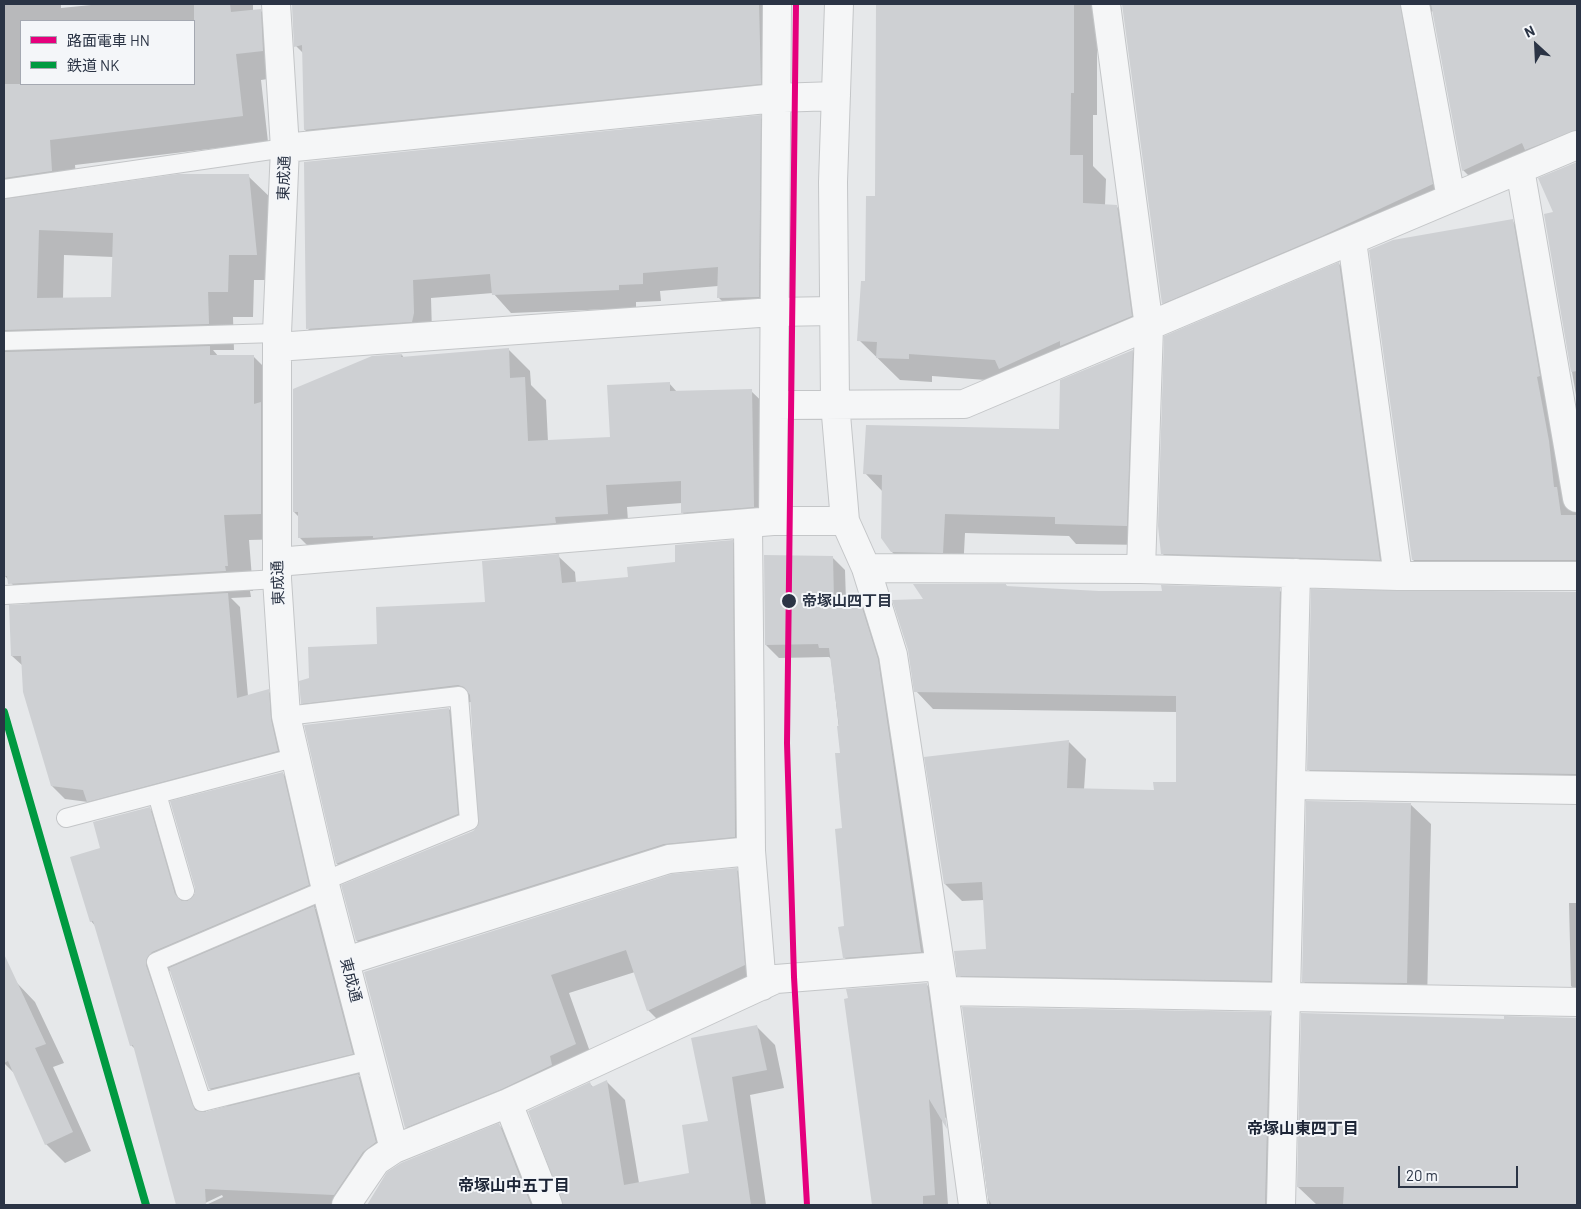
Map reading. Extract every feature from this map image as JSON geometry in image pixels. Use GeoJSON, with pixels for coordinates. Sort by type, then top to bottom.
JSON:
{"type":"FeatureCollection","features":[{"type":"Feature","properties":{"kind":"street","name":"東成通"},"geometry":{"type":"LineString","coordinates":[[276,4],[285,148],[277,340],[277,570],[286,716],[325,885],[394,1149]]}},
{"type":"Feature","properties":{"kind":"street"},"geometry":{"type":"LineString","coordinates":[[762,986],[751,851],[760,523],[774,406],[773,312],[777,4]]}},
{"type":"Feature","properties":{"kind":"street"},"geometry":{"type":"LineString","coordinates":[[839,4],[833,182],[835,404],[845,521],[866,568],[893,655],[942,978],[973,1205]]}},
{"type":"Feature","properties":{"kind":"street"},"geometry":{"type":"LineString","coordinates":[[1106,4],[1149,328],[1141,568]]}},
{"type":"Feature","properties":{"kind":"street"},"geometry":{"type":"LineString","coordinates":[[1415,4],[1451,198]]}},
{"type":"Feature","properties":{"kind":"street"},"geometry":{"type":"LineString","coordinates":[[285,148],[776,98],[836,96]]}},
{"type":"Feature","properties":{"kind":"street"},"geometry":{"type":"LineString","coordinates":[[774,406],[964,404],[1149,328],[1577,145]]}},
{"type":"Feature","properties":{"kind":"street"},"geometry":{"type":"LineString","coordinates":[[1520,169],[1577,498]]}},
{"type":"Feature","properties":{"kind":"street"},"geometry":{"type":"LineString","coordinates":[[1352,241],[1398,576]]}},
{"type":"Feature","properties":{"kind":"street"},"geometry":{"type":"LineString","coordinates":[[277,340],[773,312],[834,311]]}},
{"type":"Feature","properties":{"kind":"street"},"geometry":{"type":"LineString","coordinates":[[277,570],[760,523],[845,521]]}},
{"type":"Feature","properties":{"kind":"street"},"geometry":{"type":"LineString","coordinates":[[866,568],[1141,568],[1398,576],[1577,576]]}},
{"type":"Feature","properties":{"kind":"street"},"geometry":{"type":"LineString","coordinates":[[1281,1205],[1296,573]]}},
{"type":"Feature","properties":{"kind":"street"},"geometry":{"type":"LineString","coordinates":[[1292,785],[1577,790]]}},
{"type":"Feature","properties":{"kind":"street"},"geometry":{"type":"LineString","coordinates":[[346,961],[669,859],[751,851]]}},
{"type":"Feature","properties":{"kind":"street"},"geometry":{"type":"LineString","coordinates":[[346,1205],[376,1161],[394,1149],[508,1103],[776,979],[942,978],[1286,997],[1577,1002]]}},
{"type":"Feature","properties":{"kind":"street"},"geometry":{"type":"LineString","coordinates":[[508,1103],[548,1205]]}},
{"type":"Feature","properties":{"kind":"lane"},"geometry":{"type":"LineString","coordinates":[[4,189],[285,148]]}},
{"type":"Feature","properties":{"kind":"lane"},"geometry":{"type":"LineString","coordinates":[[4,341],[277,340]]}},
{"type":"Feature","properties":{"kind":"lane"},"geometry":{"type":"LineString","coordinates":[[5,595],[277,570]]}},
{"type":"Feature","properties":{"kind":"lane"},"geometry":{"type":"LineString","coordinates":[[286,716],[459,696],[469,821],[156,962],[202,1102],[371,1060]]}},
{"type":"Feature","properties":{"kind":"lane"},"geometry":{"type":"LineString","coordinates":[[66,818],[297,757]]}},
{"type":"Feature","properties":{"kind":"lane"},"geometry":{"type":"LineString","coordinates":[[157,794],[185,891]]}},
{"type":"Feature","properties":{"kind":"building"},"geometry":{"type":"Polygon","coordinates":[[[194,4],[230,4],[231,12],[261,9],[263,51],[236,54],[243,116],[50,140],[52,171],[4,178],[4,84],[195,85],[194,4]]]}},
{"type":"Feature","properties":{"kind":"building"},"geometry":{"type":"Polygon","coordinates":[[[759,4],[761,84],[304,130],[302,45],[294,47],[292,5],[759,4]]]}},
{"type":"Feature","properties":{"kind":"building"},"geometry":{"type":"Polygon","coordinates":[[[876,4],[1074,4],[1074,93],[1071,93],[1070,155],[1083,155],[1083,203],[1117,205],[1132,316],[1060,346],[1060,341],[999,369],[995,360],[909,354],[909,359],[876,358],[877,342],[857,341],[861,281],[865,281],[866,196],[875,196],[876,4]]]}},
{"type":"Feature","properties":{"kind":"building"},"geometry":{"type":"Polygon","coordinates":[[[1122,4],[1400,4],[1433,184],[1322,236],[1162,304],[1122,4]]]}},
{"type":"Feature","properties":{"kind":"building"},"geometry":{"type":"Polygon","coordinates":[[[1431,4],[1577,4],[1577,130],[1525,150],[1522,143],[1462,171],[1431,4]]]}},
{"type":"Feature","properties":{"kind":"building"},"geometry":{"type":"Polygon","coordinates":[[[761,115],[759,297],[717,298],[718,267],[643,273],[643,284],[619,285],[619,290],[492,295],[490,274],[413,280],[414,313],[412,322],[306,329],[304,162],[761,115]]]}},
{"type":"Feature","properties":{"kind":"building"},"geometry":{"type":"Polygon","coordinates":[[[1577,162],[1577,371],[1571,372],[1544,214],[1553,212],[1538,178],[1577,162]]]}},
{"type":"Feature","properties":{"kind":"building"},"geometry":{"type":"Polygon","coordinates":[[[178,174],[249,174],[257,255],[229,255],[228,292],[208,292],[209,324],[4,330],[4,199],[178,174]],[[39,230],[37,298],[111,297],[113,233],[39,230]]]}},
{"type":"Feature","properties":{"kind":"building"},"geometry":{"type":"Polygon","coordinates":[[[1513,219],[1540,376],[1537,377],[1549,441],[1554,487],[1557,487],[1561,515],[1577,515],[1577,560],[1412,560],[1369,250],[1393,240],[1513,219]]]}},
{"type":"Feature","properties":{"kind":"building"},"geometry":{"type":"Polygon","coordinates":[[[1339,262],[1380,560],[1161,554],[1158,526],[1164,336],[1339,262]]]}},
{"type":"Feature","properties":{"kind":"building"},"geometry":{"type":"Polygon","coordinates":[[[210,346],[210,355],[254,355],[254,404],[261,402],[261,514],[224,515],[228,566],[225,566],[226,571],[8,584],[7,576],[4,576],[4,352],[210,346]]]}},
{"type":"Feature","properties":{"kind":"building"},"geometry":{"type":"Polygon","coordinates":[[[509,348],[510,378],[525,377],[528,441],[610,437],[607,385],[670,382],[670,391],[752,389],[754,507],[681,513],[681,481],[606,485],[608,514],[555,517],[556,523],[373,538],[373,536],[298,538],[298,512],[293,512],[293,389],[372,356],[402,354],[401,357],[509,348]]]}},
{"type":"Feature","properties":{"kind":"building"},"geometry":{"type":"Polygon","coordinates":[[[1133,350],[1127,526],[1055,524],[1055,517],[945,514],[943,553],[891,552],[881,538],[882,475],[863,474],[866,425],[1059,429],[1060,380],[1133,350]]]}},
{"type":"Feature","properties":{"kind":"building"},"geometry":{"type":"Polygon","coordinates":[[[733,540],[735,837],[664,844],[356,941],[341,885],[473,831],[478,826],[470,695],[464,687],[458,685],[301,704],[299,681],[309,678],[308,647],[377,644],[376,607],[485,602],[482,561],[559,554],[562,583],[628,577],[627,567],[675,562],[675,545],[733,540]]]}},
{"type":"Feature","properties":{"kind":"building"},"geometry":{"type":"Polygon","coordinates":[[[764,555],[833,556],[834,602],[860,601],[878,659],[921,952],[843,958],[838,927],[844,926],[835,829],[842,828],[835,753],[840,753],[837,726],[839,726],[829,648],[819,648],[818,644],[765,645],[764,555]]]}},
{"type":"Feature","properties":{"kind":"building"},"geometry":{"type":"Polygon","coordinates":[[[913,584],[1006,584],[1006,586],[1099,591],[1162,591],[1161,585],[1280,588],[1271,981],[957,976],[954,951],[986,949],[982,882],[944,884],[924,757],[1069,740],[1067,788],[1154,790],[1153,782],[1176,782],[1176,696],[914,692],[908,650],[892,600],[923,599],[913,584]]]}},
{"type":"Feature","properties":{"kind":"building"},"geometry":{"type":"Polygon","coordinates":[[[1311,589],[1577,592],[1577,774],[1307,770],[1311,589]]]}},
{"type":"Feature","properties":{"kind":"building"},"geometry":{"type":"Polygon","coordinates":[[[228,593],[237,698],[269,689],[271,719],[278,751],[87,802],[83,790],[51,786],[23,692],[21,656],[11,656],[9,605],[228,593]]]}},
{"type":"Feature","properties":{"kind":"building"},"geometry":{"type":"Polygon","coordinates":[[[449,708],[458,814],[336,864],[304,725],[449,708]]]}},
{"type":"Feature","properties":{"kind":"building"},"geometry":{"type":"Polygon","coordinates":[[[283,772],[309,885],[152,952],[146,960],[146,965],[195,1110],[205,1112],[358,1074],[376,1142],[363,1152],[334,1195],[205,1189],[206,1205],[176,1205],[133,1045],[130,1046],[93,921],[90,922],[70,857],[100,848],[93,822],[150,807],[175,894],[182,901],[188,901],[195,894],[195,888],[170,801],[283,772]]]}},
{"type":"Feature","properties":{"kind":"building"},"geometry":{"type":"Polygon","coordinates":[[[1306,801],[1411,803],[1407,983],[1302,982],[1306,801]]]}},
{"type":"Feature","properties":{"kind":"building"},"geometry":{"type":"Polygon","coordinates":[[[737,868],[745,965],[647,1011],[626,950],[551,975],[576,1044],[550,1056],[552,1065],[502,1089],[405,1128],[364,972],[672,874],[737,868]]]}},
{"type":"Feature","properties":{"kind":"building"},"geometry":{"type":"Polygon","coordinates":[[[314,906],[353,1054],[209,1089],[169,968],[314,906]]]}},
{"type":"Feature","properties":{"kind":"building"},"geometry":{"type":"Polygon","coordinates":[[[4,954],[46,1044],[35,1048],[73,1132],[45,1145],[8,1061],[4,1063],[4,954]]]}},
{"type":"Feature","properties":{"kind":"building"},"geometry":{"type":"Polygon","coordinates":[[[927,983],[947,1129],[929,1099],[935,1195],[923,1196],[923,1205],[872,1205],[844,999],[848,998],[846,989],[927,983]]]}},
{"type":"Feature","properties":{"kind":"building"},"geometry":{"type":"Polygon","coordinates":[[[962,1007],[1270,1012],[1265,1205],[992,1205],[988,1198],[962,1007]]]}},
{"type":"Feature","properties":{"kind":"building"},"geometry":{"type":"Polygon","coordinates":[[[1301,1013],[1504,1019],[1504,1016],[1577,1018],[1577,1205],[1343,1205],[1344,1187],[1297,1187],[1301,1013]]]}},
{"type":"Feature","properties":{"kind":"building"},"geometry":{"type":"Polygon","coordinates":[[[757,1025],[767,1070],[732,1077],[751,1205],[563,1205],[528,1111],[590,1082],[592,1087],[607,1080],[624,1185],[689,1173],[682,1125],[708,1121],[691,1038],[757,1025]]]}},
{"type":"Feature","properties":{"kind":"building"},"geometry":{"type":"Polygon","coordinates":[[[499,1123],[531,1205],[367,1205],[387,1172],[401,1163],[499,1123]]]}},
{"type":"Feature","properties":{"kind":"tram line","name":"HN"},"geometry":{"type":"LineString","coordinates":[[796,4],[787,743],[794,977],[807,1205]]}},
{"type":"Feature","properties":{"kind":"rail line","name":"NK"},"geometry":{"type":"LineString","coordinates":[[4,712],[146,1205]]}},
{"type":"Feature","properties":{"kind":"place","name":"帝塚山四丁目"},"geometry":{"type":"Point","coordinates":[789,601]}},
{"type":"Feature","properties":{"kind":"district","name":"帝塚山東四丁目"},"geometry":{"type":"Point","coordinates":[1303,1129]}},
{"type":"Feature","properties":{"kind":"district","name":"帝塚山中五丁目"},"geometry":{"type":"Point","coordinates":[514,1186]}}]}
